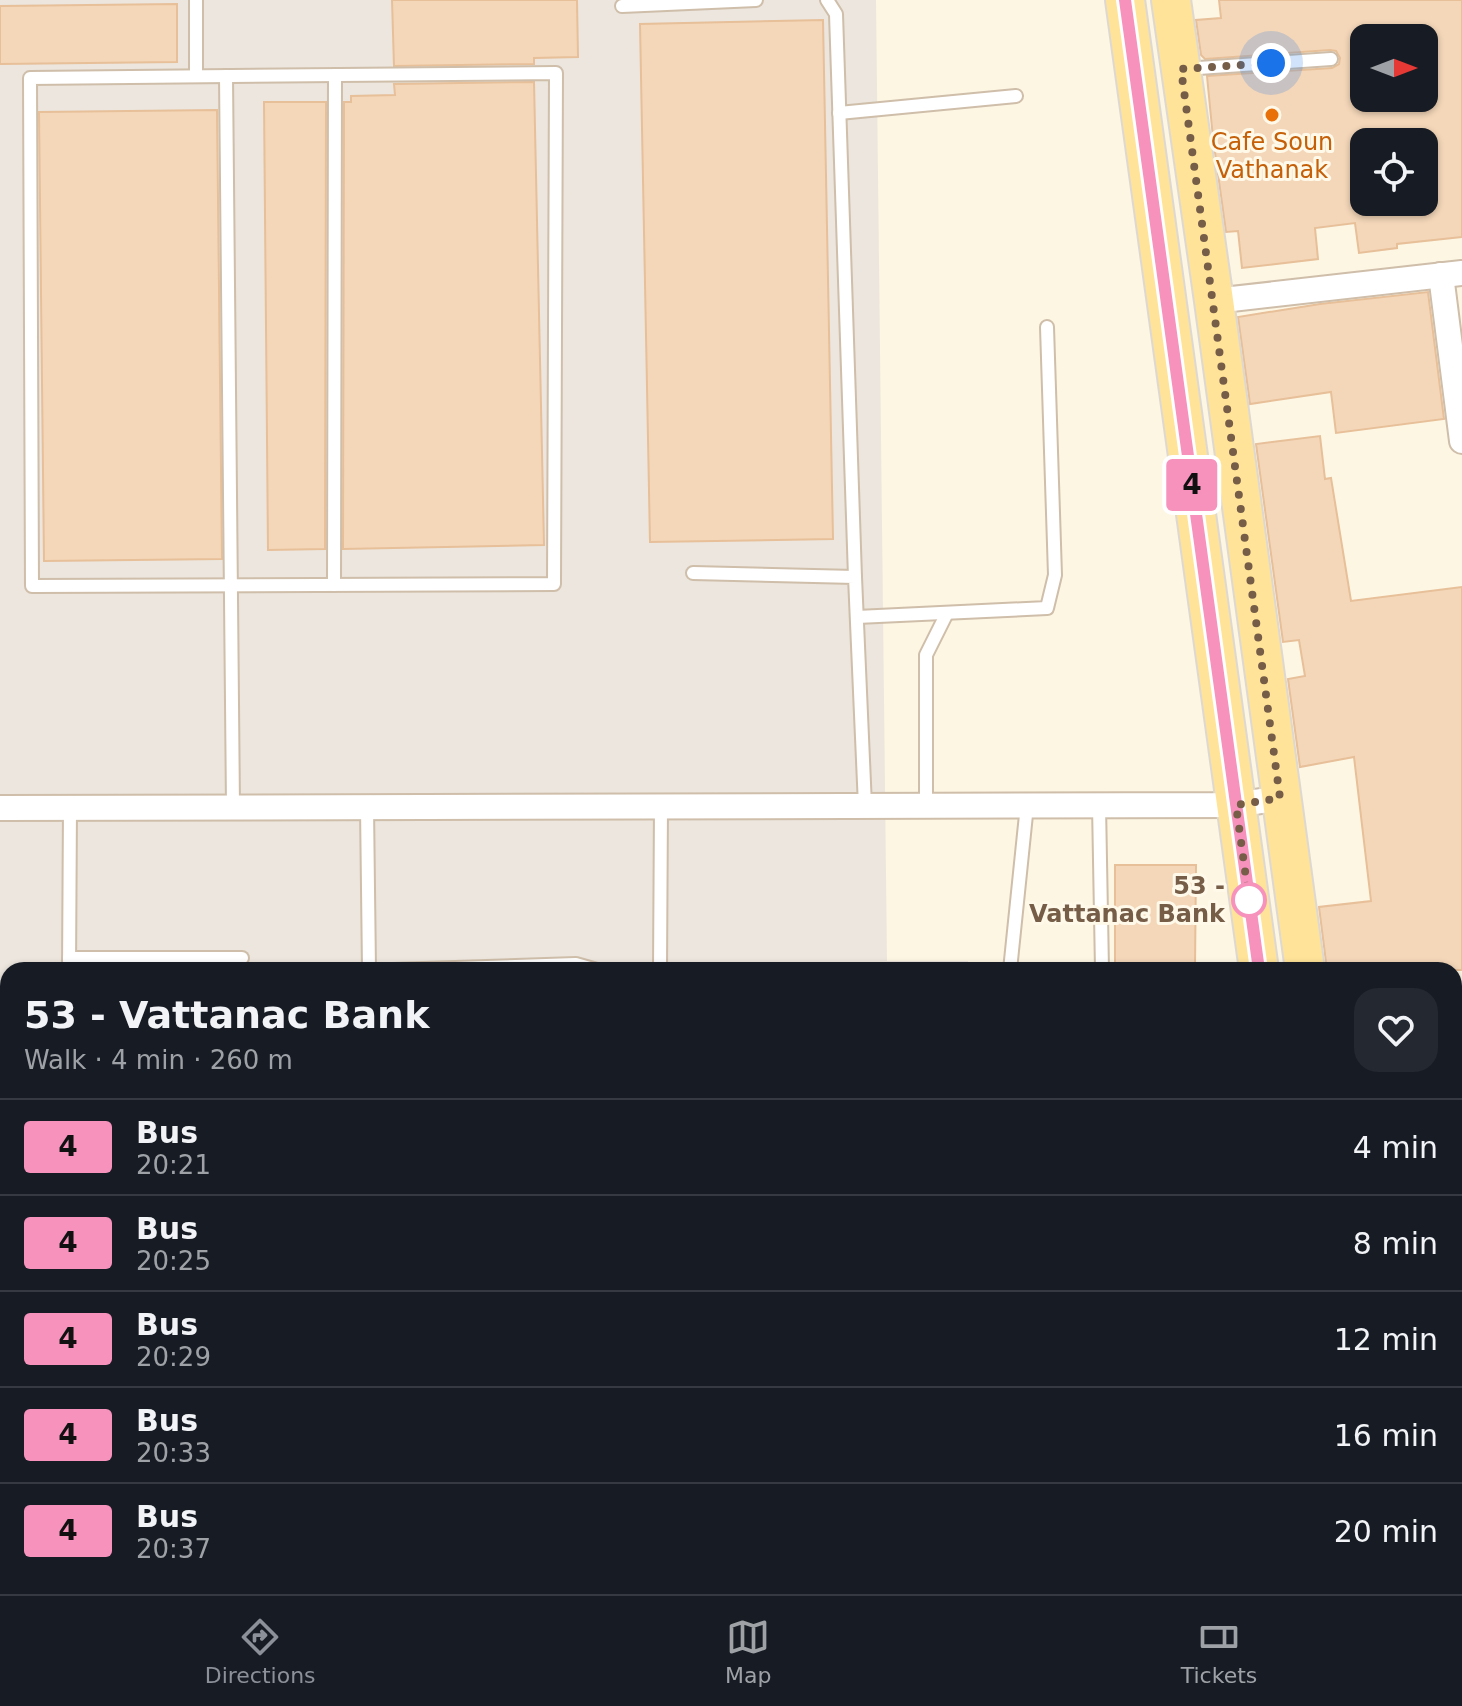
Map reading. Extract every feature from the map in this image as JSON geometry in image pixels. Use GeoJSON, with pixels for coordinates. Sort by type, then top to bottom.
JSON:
{"type":"FeatureCollection","features":[{"type":"Feature","properties":{"kind":"main road"},"geometry":{"type":"LineString","coordinates":[[1125,0],[1258,962]]}},
{"type":"Feature","properties":{"kind":"main road"},"geometry":{"type":"LineString","coordinates":[[1171,0],[1304,962]]}},
{"type":"Feature","properties":{"kind":"street"},"geometry":{"type":"LineString","coordinates":[[1214,301],[1451,274],[1462,441]]}},
{"type":"Feature","properties":{"kind":"street"},"geometry":{"type":"LineString","coordinates":[[0,808],[1236,805],[1280,798]]}},
{"type":"Feature","properties":{"kind":"lane"},"geometry":{"type":"LineString","coordinates":[[196,0],[196,76]]}},
{"type":"Feature","properties":{"kind":"lane"},"geometry":{"type":"LineString","coordinates":[[622,6],[756,0]]}},
{"type":"Feature","properties":{"kind":"lane"},"geometry":{"type":"LineString","coordinates":[[827,0],[836,14],[865,806]]}},
{"type":"Feature","properties":{"kind":"lane"},"geometry":{"type":"LineString","coordinates":[[1181,69],[1331,59]]}},
{"type":"Feature","properties":{"kind":"lane"},"geometry":{"type":"LineString","coordinates":[[556,73],[554,584],[32,586],[30,78],[196,76],[556,73]]}},
{"type":"Feature","properties":{"kind":"lane"},"geometry":{"type":"LineString","coordinates":[[334,585],[335,75]]}},
{"type":"Feature","properties":{"kind":"lane"},"geometry":{"type":"LineString","coordinates":[[226,76],[233,807]]}},
{"type":"Feature","properties":{"kind":"lane"},"geometry":{"type":"LineString","coordinates":[[839,113],[1016,96]]}},
{"type":"Feature","properties":{"kind":"lane"},"geometry":{"type":"LineString","coordinates":[[857,617],[1047,608],[1055,575],[1047,327]]}},
{"type":"Feature","properties":{"kind":"lane"},"geometry":{"type":"LineString","coordinates":[[693,573],[855,577]]}},
{"type":"Feature","properties":{"kind":"lane"},"geometry":{"type":"LineString","coordinates":[[926,806],[926,655],[947,613]]}},
{"type":"Feature","properties":{"kind":"lane"},"geometry":{"type":"LineString","coordinates":[[1011,962],[1027,805]]}},
{"type":"Feature","properties":{"kind":"lane"},"geometry":{"type":"LineString","coordinates":[[1099,805],[1102,962]]}},
{"type":"Feature","properties":{"kind":"lane"},"geometry":{"type":"LineString","coordinates":[[660,962],[661,806]]}},
{"type":"Feature","properties":{"kind":"lane"},"geometry":{"type":"LineString","coordinates":[[69,962],[70,807]]}},
{"type":"Feature","properties":{"kind":"lane"},"geometry":{"type":"LineString","coordinates":[[367,807],[369,962]]}},
{"type":"Feature","properties":{"kind":"lane"},"geometry":{"type":"LineString","coordinates":[[127,962],[242,958]]}},
{"type":"Feature","properties":{"kind":"shaded area"},"geometry":{"type":"Polygon","coordinates":[[[0,0],[876,0],[887,961],[968,962],[0,962],[0,0]]]}},
{"type":"Feature","properties":{"kind":"building"},"geometry":{"type":"Polygon","coordinates":[[[392,0],[577,0],[578,57],[534,58],[534,64],[394,66],[392,0]]]}},
{"type":"Feature","properties":{"kind":"building"},"geometry":{"type":"Polygon","coordinates":[[[1219,0],[1462,0],[1462,237],[1397,244],[1397,248],[1359,253],[1355,223],[1315,228],[1318,259],[1242,268],[1238,231],[1226,232],[1207,76],[1332,68],[1339,64],[1340,58],[1336,51],[1330,50],[1205,59],[1201,55],[1196,20],[1221,18],[1219,0]]]}},
{"type":"Feature","properties":{"kind":"building"},"geometry":{"type":"Polygon","coordinates":[[[177,4],[177,62],[0,64],[0,6],[177,4]]]}},
{"type":"Feature","properties":{"kind":"building"},"geometry":{"type":"Polygon","coordinates":[[[823,20],[833,539],[650,542],[640,24],[823,20]]]}},
{"type":"Feature","properties":{"kind":"building"},"geometry":{"type":"Polygon","coordinates":[[[534,82],[544,545],[343,549],[344,102],[351,102],[351,96],[395,95],[394,84],[534,82]]]}},
{"type":"Feature","properties":{"kind":"building"},"geometry":{"type":"Polygon","coordinates":[[[264,102],[326,102],[325,549],[268,550],[264,102]]]}},
{"type":"Feature","properties":{"kind":"building"},"geometry":{"type":"Polygon","coordinates":[[[217,110],[222,559],[44,561],[39,112],[217,110]]]}},
{"type":"Feature","properties":{"kind":"building"},"geometry":{"type":"Polygon","coordinates":[[[1428,292],[1444,419],[1336,433],[1331,392],[1250,404],[1238,317],[1428,292]]]}},
{"type":"Feature","properties":{"kind":"building"},"geometry":{"type":"Polygon","coordinates":[[[1320,436],[1325,479],[1331,478],[1351,601],[1462,587],[1462,962],[1326,962],[1319,907],[1371,901],[1354,757],[1300,767],[1288,679],[1305,676],[1299,640],[1283,642],[1256,444],[1320,436]]]}},
{"type":"Feature","properties":{"kind":"building"},"geometry":{"type":"Polygon","coordinates":[[[1115,865],[1196,865],[1195,962],[1115,962],[1115,865]]]}},
{"type":"Feature","properties":{"kind":"bus line","name":"4"},"geometry":{"type":"LineString","coordinates":[[1125,0],[1258,962]]}},
{"type":"Feature","properties":{"kind":"place","name":"Cafe Soun Vathanak"},"geometry":{"type":"Point","coordinates":[1272,115]}},
{"type":"Feature","properties":{"kind":"place","name":"53 - Vattanac Bank"},"geometry":{"type":"Point","coordinates":[1249,900]}},
{"type":"Feature","properties":{"kind":"route"},"geometry":{"type":"LineString","coordinates":[[1249,900],[1236,805],[1280,798],[1181,69],[1271,63]]}}]}
